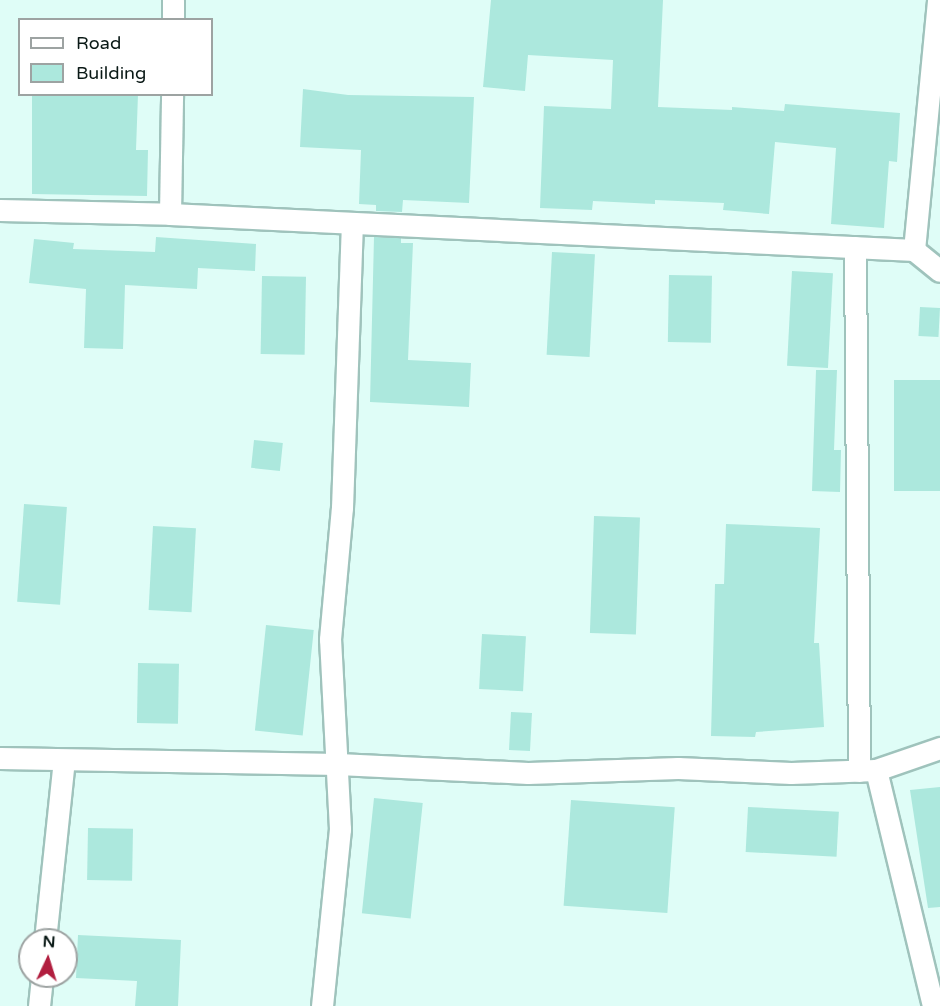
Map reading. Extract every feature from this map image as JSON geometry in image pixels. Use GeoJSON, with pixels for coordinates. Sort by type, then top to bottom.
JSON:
{"type":"FeatureCollection","features":[{"type":"Feature","properties":{"kind":"street"},"geometry":{"type":"LineString","coordinates":[[173,18],[174,0]]}},
{"type":"Feature","properties":{"kind":"street"},"geometry":{"type":"LineString","coordinates":[[914,250],[938,0]]}},
{"type":"Feature","properties":{"kind":"street"},"geometry":{"type":"LineString","coordinates":[[170,214],[172,96]]}},
{"type":"Feature","properties":{"kind":"street"},"geometry":{"type":"LineString","coordinates":[[0,210],[170,214],[914,250],[940,271]]}},
{"type":"Feature","properties":{"kind":"street"},"geometry":{"type":"LineString","coordinates":[[322,1006],[340,829],[330,639],[342,508],[352,223]]}},
{"type":"Feature","properties":{"kind":"street"},"geometry":{"type":"LineString","coordinates":[[855,247],[868,771],[933,1006]]}},
{"type":"Feature","properties":{"kind":"street"},"geometry":{"type":"LineString","coordinates":[[0,758],[338,764],[528,773],[678,768],[868,771],[940,748]]}},
{"type":"Feature","properties":{"kind":"street"},"geometry":{"type":"LineString","coordinates":[[46,928],[64,759]]}},
{"type":"Feature","properties":{"kind":"street"},"geometry":{"type":"LineString","coordinates":[[39,1006],[41,988]]}},
{"type":"Feature","properties":{"kind":"building"},"geometry":{"type":"Polygon","coordinates":[[[491,0],[663,0],[658,107],[732,110],[732,107],[784,111],[785,104],[900,113],[897,162],[889,161],[884,228],[831,224],[836,148],[775,142],[769,214],[723,210],[724,203],[655,200],[655,204],[593,201],[592,210],[540,208],[544,106],[611,109],[613,60],[528,55],[525,91],[483,87],[491,0]]]}},
{"type":"Feature","properties":{"kind":"building"},"geometry":{"type":"Polygon","coordinates":[[[303,89],[348,95],[474,97],[469,203],[403,200],[402,212],[376,211],[376,205],[359,204],[361,150],[300,147],[303,89]]]}},
{"type":"Feature","properties":{"kind":"building"},"geometry":{"type":"Polygon","coordinates":[[[32,96],[138,96],[136,150],[148,150],[147,196],[32,194],[32,96]]]}},
{"type":"Feature","properties":{"kind":"building"},"geometry":{"type":"Polygon","coordinates":[[[156,237],[256,244],[255,271],[198,268],[197,289],[125,285],[123,349],[84,348],[86,289],[29,283],[34,239],[74,243],[73,249],[155,252],[156,237]]]}},
{"type":"Feature","properties":{"kind":"building"},"geometry":{"type":"Polygon","coordinates":[[[374,237],[401,238],[401,243],[413,243],[408,360],[471,363],[469,407],[370,402],[374,237]]]}},
{"type":"Feature","properties":{"kind":"building"},"geometry":{"type":"Polygon","coordinates":[[[552,252],[595,254],[590,357],[547,355],[552,252]]]}},
{"type":"Feature","properties":{"kind":"building"},"geometry":{"type":"Polygon","coordinates":[[[792,271],[833,273],[828,368],[787,366],[792,271]]]}},
{"type":"Feature","properties":{"kind":"building"},"geometry":{"type":"Polygon","coordinates":[[[669,275],[712,276],[711,343],[668,342],[669,275]]]}},
{"type":"Feature","properties":{"kind":"building"},"geometry":{"type":"Polygon","coordinates":[[[262,276],[306,277],[305,355],[261,354],[262,276]]]}},
{"type":"Feature","properties":{"kind":"building"},"geometry":{"type":"Polygon","coordinates":[[[920,307],[940,308],[938,337],[918,336],[920,307]]]}},
{"type":"Feature","properties":{"kind":"building"},"geometry":{"type":"Polygon","coordinates":[[[816,370],[837,370],[834,450],[841,450],[840,492],[812,491],[816,370]]]}},
{"type":"Feature","properties":{"kind":"building"},"geometry":{"type":"Polygon","coordinates":[[[894,380],[940,380],[940,491],[894,491],[894,380]]]}},
{"type":"Feature","properties":{"kind":"building"},"geometry":{"type":"Polygon","coordinates":[[[254,440],[283,443],[280,471],[251,468],[254,440]]]}},
{"type":"Feature","properties":{"kind":"building"},"geometry":{"type":"Polygon","coordinates":[[[24,504],[67,507],[60,605],[17,602],[24,504]]]}},
{"type":"Feature","properties":{"kind":"building"},"geometry":{"type":"Polygon","coordinates":[[[594,516],[640,518],[636,635],[590,633],[594,516]]]}},
{"type":"Feature","properties":{"kind":"building"},"geometry":{"type":"Polygon","coordinates":[[[726,524],[820,528],[814,643],[819,643],[824,727],[756,732],[755,737],[711,736],[715,584],[724,584],[726,524]]]}},
{"type":"Feature","properties":{"kind":"building"},"geometry":{"type":"Polygon","coordinates":[[[153,526],[196,528],[192,612],[149,610],[153,526]]]}},
{"type":"Feature","properties":{"kind":"building"},"geometry":{"type":"Polygon","coordinates":[[[266,625],[314,630],[303,735],[255,730],[266,625]]]}},
{"type":"Feature","properties":{"kind":"building"},"geometry":{"type":"Polygon","coordinates":[[[482,634],[526,636],[523,691],[479,689],[482,634]]]}},
{"type":"Feature","properties":{"kind":"building"},"geometry":{"type":"Polygon","coordinates":[[[138,663],[179,664],[178,724],[137,723],[138,663]]]}},
{"type":"Feature","properties":{"kind":"building"},"geometry":{"type":"Polygon","coordinates":[[[511,712],[532,713],[530,751],[509,750],[511,712]]]}},
{"type":"Feature","properties":{"kind":"building"},"geometry":{"type":"Polygon","coordinates":[[[940,787],[940,907],[928,908],[910,790],[940,787]]]}},
{"type":"Feature","properties":{"kind":"building"},"geometry":{"type":"Polygon","coordinates":[[[374,798],[423,803],[411,918],[362,913],[374,798]]]}},
{"type":"Feature","properties":{"kind":"building"},"geometry":{"type":"Polygon","coordinates":[[[571,800],[675,807],[667,913],[564,906],[571,800]]]}},
{"type":"Feature","properties":{"kind":"building"},"geometry":{"type":"Polygon","coordinates":[[[748,807],[839,812],[837,857],[746,852],[748,807]]]}},
{"type":"Feature","properties":{"kind":"building"},"geometry":{"type":"Polygon","coordinates":[[[88,828],[133,829],[132,881],[87,880],[88,828]]]}},
{"type":"Feature","properties":{"kind":"building"},"geometry":{"type":"Polygon","coordinates":[[[78,935],[181,940],[178,1006],[135,1006],[137,981],[78,978],[78,935]]]}}]}
